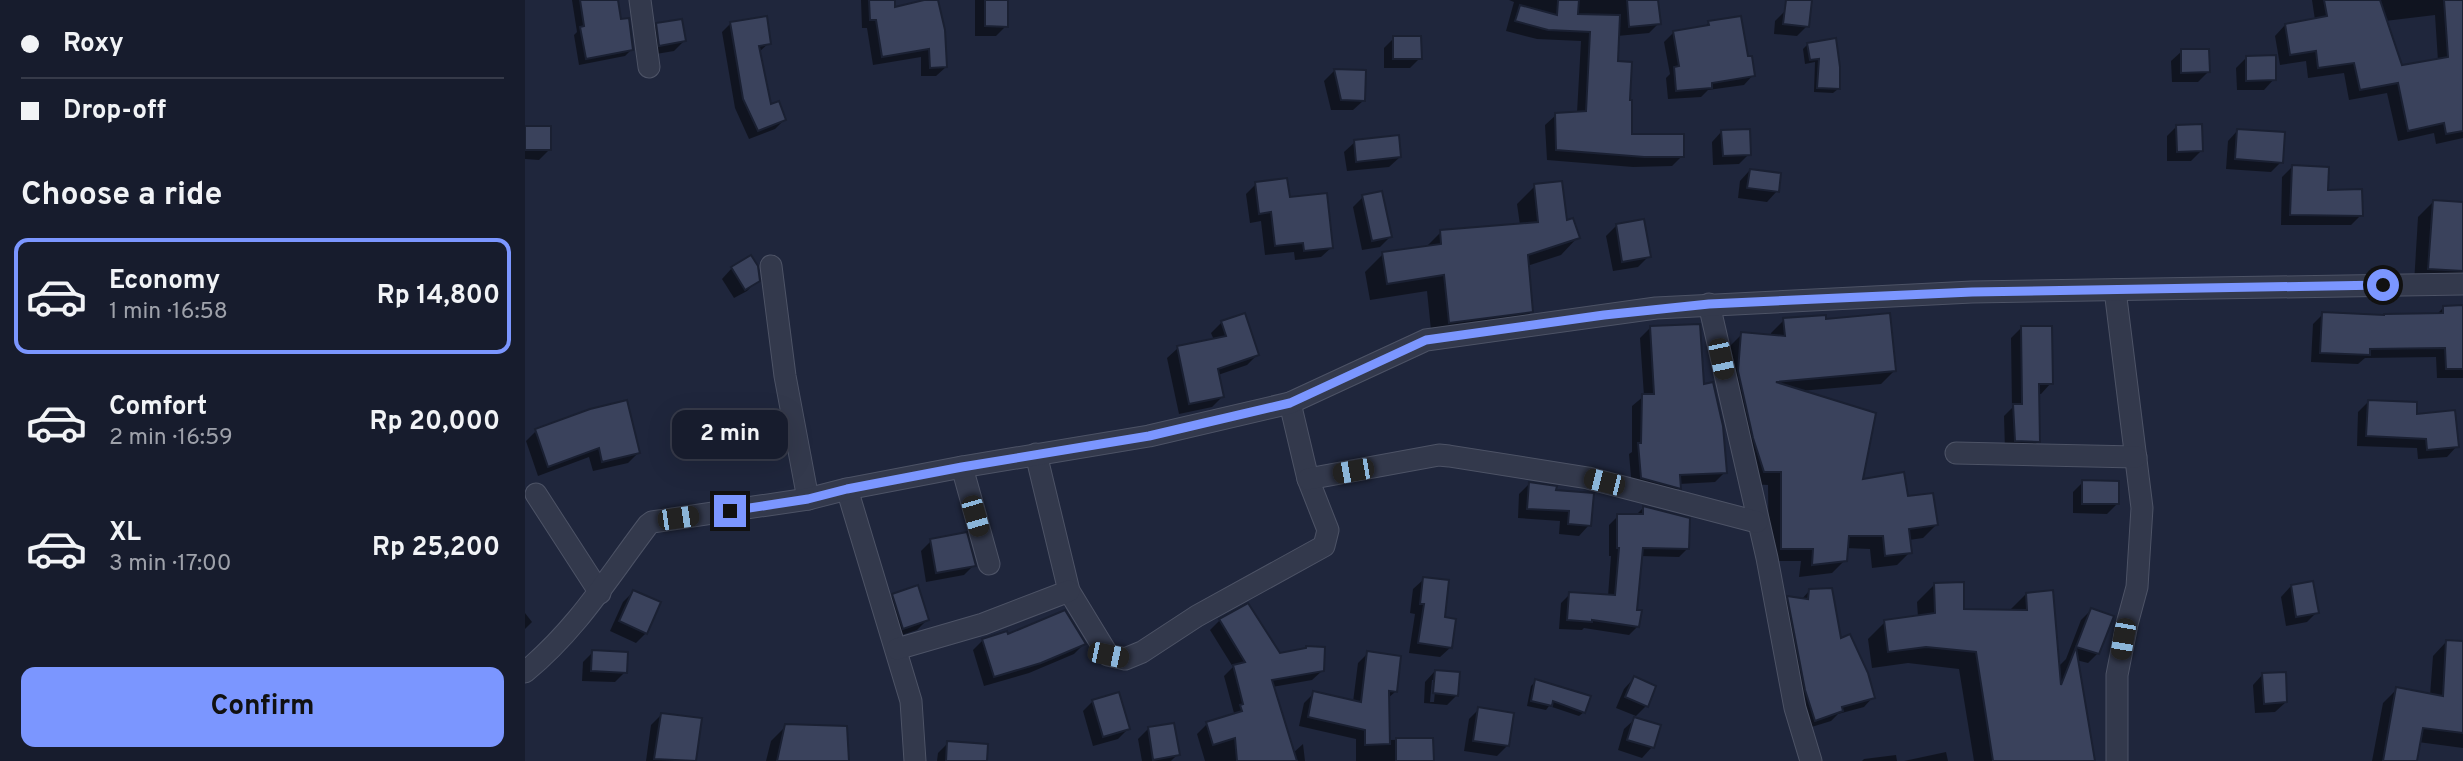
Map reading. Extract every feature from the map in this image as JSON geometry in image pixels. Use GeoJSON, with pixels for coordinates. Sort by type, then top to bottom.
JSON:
{"type":"FeatureCollection","features":[{"type":"Feature","properties":{"kind":"street"},"geometry":{"type":"LineString","coordinates":[[640,0],[649,66]]}},
{"type":"Feature","properties":{"kind":"street"},"geometry":{"type":"LineString","coordinates":[[771,266],[785,376],[808,499]]}},
{"type":"Feature","properties":{"kind":"street"},"geometry":{"type":"LineString","coordinates":[[525,672],[564,637],[652,522],[808,499],[962,467],[1149,436],[1290,403],[1426,340],[1656,308],[1709,304],[1972,292],[2463,284]]}},
{"type":"Feature","properties":{"kind":"street"},"geometry":{"type":"LineString","coordinates":[[2115,290],[2142,508],[2138,576],[2117,675],[2117,761]]}},
{"type":"Feature","properties":{"kind":"street"},"geometry":{"type":"LineString","coordinates":[[1709,304],[1767,558],[1795,708],[1811,761]]}},
{"type":"Feature","properties":{"kind":"street"},"geometry":{"type":"LineString","coordinates":[[1036,454],[1069,591],[1108,655],[1125,659],[1142,652],[1198,616],[1324,545],[1328,530],[1308,479],[1290,403]]}},
{"type":"Feature","properties":{"kind":"street"},"geometry":{"type":"LineString","coordinates":[[1956,453],[2136,457]]}},
{"type":"Feature","properties":{"kind":"street"},"geometry":{"type":"LineString","coordinates":[[1308,479],[1439,455],[1588,478],[1757,522]]}},
{"type":"Feature","properties":{"kind":"street"},"geometry":{"type":"LineString","coordinates":[[962,467],[989,564]]}},
{"type":"Feature","properties":{"kind":"street"},"geometry":{"type":"LineString","coordinates":[[847,489],[911,701],[915,761]]}},
{"type":"Feature","properties":{"kind":"street"},"geometry":{"type":"LineString","coordinates":[[536,494],[600,593]]}},
{"type":"Feature","properties":{"kind":"street"},"geometry":{"type":"LineString","coordinates":[[897,649],[983,624],[1069,591]]}},
{"type":"Feature","properties":{"kind":"building"},"geometry":{"type":"Polygon","coordinates":[[[580,0],[618,0],[621,19],[629,18],[633,50],[586,59],[580,27],[584,26],[580,0]]]}},
{"type":"Feature","properties":{"kind":"building"},"geometry":{"type":"Polygon","coordinates":[[[869,0],[895,0],[895,7],[924,0],[938,0],[945,30],[947,67],[930,68],[929,49],[882,57],[876,20],[870,20],[869,0]]]}},
{"type":"Feature","properties":{"kind":"building"},"geometry":{"type":"Polygon","coordinates":[[[985,0],[1008,0],[1008,27],[985,26],[985,0]]]}},
{"type":"Feature","properties":{"kind":"building"},"geometry":{"type":"Polygon","coordinates":[[[1558,0],[1579,0],[1578,14],[1620,15],[1618,61],[1632,62],[1632,134],[1684,134],[1684,157],[1644,157],[1556,150],[1555,113],[1586,111],[1590,32],[1548,30],[1515,21],[1520,5],[1557,15],[1558,0]]]}},
{"type":"Feature","properties":{"kind":"building"},"geometry":{"type":"Polygon","coordinates":[[[1627,0],[1658,0],[1661,24],[1629,27],[1627,0]]]}},
{"type":"Feature","properties":{"kind":"building"},"geometry":{"type":"Polygon","coordinates":[[[1786,0],[1812,0],[1809,27],[1783,24],[1786,0]]]}},
{"type":"Feature","properties":{"kind":"building"},"geometry":{"type":"Polygon","coordinates":[[[2324,0],[2380,0],[2402,65],[2448,57],[2444,0],[2463,0],[2463,131],[2446,134],[2444,123],[2408,131],[2398,83],[2360,90],[2354,63],[2318,68],[2316,51],[2290,55],[2285,24],[2327,16],[2324,0]]]}},
{"type":"Feature","properties":{"kind":"building"},"geometry":{"type":"Polygon","coordinates":[[[767,16],[771,44],[759,46],[771,104],[779,101],[786,120],[758,131],[743,99],[730,22],[767,16]]]}},
{"type":"Feature","properties":{"kind":"building"},"geometry":{"type":"Polygon","coordinates":[[[1741,16],[1748,56],[1752,56],[1755,76],[1712,83],[1712,88],[1676,91],[1674,67],[1679,66],[1673,31],[1709,25],[1708,21],[1741,16]]]}},
{"type":"Feature","properties":{"kind":"building"},"geometry":{"type":"Polygon","coordinates":[[[682,19],[686,41],[659,46],[656,23],[682,19]]]}},
{"type":"Feature","properties":{"kind":"building"},"geometry":{"type":"Polygon","coordinates":[[[1393,36],[1421,36],[1422,59],[1393,59],[1393,36]]]}},
{"type":"Feature","properties":{"kind":"building"},"geometry":{"type":"Polygon","coordinates":[[[1836,38],[1840,89],[1817,88],[1819,59],[1810,60],[1807,43],[1836,38]]]}},
{"type":"Feature","properties":{"kind":"building"},"geometry":{"type":"Polygon","coordinates":[[[2181,49],[2209,49],[2210,72],[2181,73],[2181,49]]]}},
{"type":"Feature","properties":{"kind":"building"},"geometry":{"type":"Polygon","coordinates":[[[2276,55],[2276,80],[2246,81],[2246,56],[2276,55]]]}},
{"type":"Feature","properties":{"kind":"building"},"geometry":{"type":"Polygon","coordinates":[[[1334,69],[1366,70],[1365,101],[1341,100],[1334,69]]]}},
{"type":"Feature","properties":{"kind":"building"},"geometry":{"type":"Polygon","coordinates":[[[2202,124],[2203,151],[2177,152],[2176,125],[2202,124]]]}},
{"type":"Feature","properties":{"kind":"building"},"geometry":{"type":"Polygon","coordinates":[[[525,126],[551,126],[551,150],[525,150],[525,126]]]}},
{"type":"Feature","properties":{"kind":"building"},"geometry":{"type":"Polygon","coordinates":[[[1750,129],[1751,155],[1723,156],[1721,130],[1750,129]]]}},
{"type":"Feature","properties":{"kind":"building"},"geometry":{"type":"Polygon","coordinates":[[[2237,129],[2285,132],[2283,163],[2235,159],[2237,129]]]}},
{"type":"Feature","properties":{"kind":"building"},"geometry":{"type":"Polygon","coordinates":[[[1399,135],[1401,157],[1356,162],[1354,140],[1399,135]]]}},
{"type":"Feature","properties":{"kind":"building"},"geometry":{"type":"Polygon","coordinates":[[[2292,165],[2329,167],[2328,190],[2362,189],[2363,216],[2290,215],[2292,165]]]}},
{"type":"Feature","properties":{"kind":"building"},"geometry":{"type":"Polygon","coordinates":[[[1750,169],[1781,173],[1779,192],[1747,188],[1750,169]]]}},
{"type":"Feature","properties":{"kind":"building"},"geometry":{"type":"Polygon","coordinates":[[[1287,178],[1290,197],[1327,193],[1333,248],[1304,251],[1303,243],[1275,246],[1271,212],[1259,214],[1255,182],[1287,178]]]}},
{"type":"Feature","properties":{"kind":"building"},"geometry":{"type":"Polygon","coordinates":[[[1562,181],[1567,220],[1573,218],[1580,238],[1528,255],[1533,312],[1449,323],[1444,275],[1387,284],[1382,252],[1441,244],[1440,230],[1538,222],[1534,184],[1562,181]]]}},
{"type":"Feature","properties":{"kind":"building"},"geometry":{"type":"Polygon","coordinates":[[[1382,191],[1392,237],[1372,241],[1362,195],[1382,191]]]}},
{"type":"Feature","properties":{"kind":"building"},"geometry":{"type":"Polygon","coordinates":[[[2433,200],[2463,202],[2463,271],[2428,269],[2433,200]]]}},
{"type":"Feature","properties":{"kind":"building"},"geometry":{"type":"Polygon","coordinates":[[[1644,219],[1651,257],[1622,262],[1616,224],[1644,219]]]}},
{"type":"Feature","properties":{"kind":"building"},"geometry":{"type":"Polygon","coordinates":[[[751,255],[758,266],[760,281],[745,290],[731,267],[751,255]]]}},
{"type":"Feature","properties":{"kind":"building"},"geometry":{"type":"Polygon","coordinates":[[[2463,305],[2463,369],[2446,369],[2445,348],[2370,349],[2370,355],[2320,353],[2322,312],[2384,315],[2443,313],[2443,306],[2463,305]]]}},
{"type":"Feature","properties":{"kind":"building"},"geometry":{"type":"Polygon","coordinates":[[[1245,313],[1259,355],[1218,369],[1224,397],[1189,404],[1177,346],[1226,336],[1221,321],[1245,313]]]}},
{"type":"Feature","properties":{"kind":"building"},"geometry":{"type":"Polygon","coordinates":[[[1890,313],[1896,371],[1776,382],[1876,413],[1863,479],[1904,472],[1908,496],[1933,493],[1938,525],[1909,529],[1912,553],[1885,556],[1883,536],[1849,536],[1847,561],[1812,565],[1813,549],[1781,549],[1781,472],[1764,472],[1753,438],[1738,371],[1741,332],[1785,336],[1783,318],[1826,315],[1826,319],[1890,313]]]}},
{"type":"Feature","properties":{"kind":"building"},"geometry":{"type":"Polygon","coordinates":[[[1700,324],[1704,384],[1713,382],[1723,426],[1727,473],[1680,475],[1681,489],[1641,478],[1638,443],[1641,443],[1642,394],[1654,394],[1650,326],[1700,324]]]}},
{"type":"Feature","properties":{"kind":"building"},"geometry":{"type":"Polygon","coordinates":[[[2021,326],[2052,326],[2053,384],[2039,384],[2040,442],[2015,441],[2013,404],[2022,404],[2021,326]]]}},
{"type":"Feature","properties":{"kind":"building"},"geometry":{"type":"Polygon","coordinates":[[[627,400],[640,453],[602,462],[599,448],[548,467],[535,429],[590,409],[627,400]]]}},
{"type":"Feature","properties":{"kind":"building"},"geometry":{"type":"Polygon","coordinates":[[[2368,400],[2417,402],[2417,414],[2455,410],[2459,447],[2427,450],[2426,439],[2366,436],[2368,400]]]}},
{"type":"Feature","properties":{"kind":"building"},"geometry":{"type":"Polygon","coordinates":[[[2082,480],[2119,481],[2119,504],[2082,504],[2082,480]]]}},
{"type":"Feature","properties":{"kind":"building"},"geometry":{"type":"Polygon","coordinates":[[[1529,482],[1557,486],[1556,490],[1594,493],[1591,526],[1568,524],[1569,511],[1527,509],[1529,482]]]}},
{"type":"Feature","properties":{"kind":"building"},"geometry":{"type":"Polygon","coordinates":[[[1643,506],[1690,518],[1689,549],[1643,548],[1637,610],[1642,610],[1639,627],[1592,620],[1567,620],[1569,592],[1615,595],[1619,548],[1617,514],[1643,514],[1643,506]]]}},
{"type":"Feature","properties":{"kind":"building"},"geometry":{"type":"Polygon","coordinates":[[[967,532],[976,566],[936,573],[930,539],[967,532]]]}},
{"type":"Feature","properties":{"kind":"building"},"geometry":{"type":"Polygon","coordinates":[[[1423,577],[1449,580],[1445,617],[1456,619],[1452,648],[1418,643],[1424,604],[1420,604],[1423,577]]]}},
{"type":"Feature","properties":{"kind":"building"},"geometry":{"type":"Polygon","coordinates":[[[2313,581],[2319,613],[2296,617],[2291,585],[2313,581]]]}},
{"type":"Feature","properties":{"kind":"building"},"geometry":{"type":"Polygon","coordinates":[[[1964,582],[1964,609],[2027,610],[2026,593],[2053,590],[2061,685],[2076,647],[2095,761],[1993,761],[1976,652],[1926,647],[1888,652],[1884,620],[1935,613],[1934,583],[1964,582]]]}},
{"type":"Feature","properties":{"kind":"building"},"geometry":{"type":"Polygon","coordinates":[[[918,585],[929,620],[903,629],[892,594],[918,585]]]}},
{"type":"Feature","properties":{"kind":"building"},"geometry":{"type":"Polygon","coordinates":[[[1832,588],[1841,638],[1850,634],[1868,673],[1875,698],[1842,707],[1843,711],[1815,721],[1805,690],[1787,596],[1808,599],[1809,589],[1832,588]]]}},
{"type":"Feature","properties":{"kind":"building"},"geometry":{"type":"Polygon","coordinates":[[[633,590],[661,602],[647,634],[619,621],[633,590]]]}},
{"type":"Feature","properties":{"kind":"building"},"geometry":{"type":"Polygon","coordinates":[[[1248,603],[1280,653],[1306,646],[1325,647],[1324,671],[1272,680],[1297,761],[1237,761],[1235,738],[1213,745],[1206,722],[1242,711],[1240,705],[1243,704],[1233,665],[1245,662],[1219,619],[1248,603]]]}},
{"type":"Feature","properties":{"kind":"building"},"geometry":{"type":"Polygon","coordinates":[[[2091,608],[2114,616],[2099,654],[2076,647],[2091,608]]]}},
{"type":"Feature","properties":{"kind":"building"},"geometry":{"type":"Polygon","coordinates":[[[1065,610],[1086,644],[1041,663],[994,677],[982,639],[1007,631],[1008,634],[1065,610]]]}},
{"type":"Feature","properties":{"kind":"building"},"geometry":{"type":"Polygon","coordinates":[[[2446,640],[2463,641],[2463,733],[2423,728],[2417,761],[2383,761],[2396,687],[2443,696],[2446,640]]]}},
{"type":"Feature","properties":{"kind":"building"},"geometry":{"type":"Polygon","coordinates":[[[592,650],[628,652],[627,673],[591,671],[592,650]]]}},
{"type":"Feature","properties":{"kind":"building"},"geometry":{"type":"Polygon","coordinates":[[[1367,651],[1401,656],[1397,692],[1389,691],[1390,744],[1365,745],[1365,730],[1308,717],[1313,691],[1361,702],[1367,651]]]}},
{"type":"Feature","properties":{"kind":"building"},"geometry":{"type":"Polygon","coordinates":[[[1435,670],[1460,672],[1458,696],[1433,693],[1435,670]]]}},
{"type":"Feature","properties":{"kind":"building"},"geometry":{"type":"Polygon","coordinates":[[[2286,672],[2287,702],[2264,704],[2262,673],[2286,672]]]}},
{"type":"Feature","properties":{"kind":"building"},"geometry":{"type":"Polygon","coordinates":[[[1634,676],[1656,686],[1648,707],[1625,697],[1634,676]]]}},
{"type":"Feature","properties":{"kind":"building"},"geometry":{"type":"Polygon","coordinates":[[[1535,679],[1591,696],[1585,713],[1553,701],[1552,706],[1531,701],[1535,679]]]}},
{"type":"Feature","properties":{"kind":"building"},"geometry":{"type":"Polygon","coordinates":[[[1119,692],[1130,729],[1103,737],[1092,700],[1119,692]]]}},
{"type":"Feature","properties":{"kind":"building"},"geometry":{"type":"Polygon","coordinates":[[[1478,707],[1514,713],[1509,746],[1473,741],[1478,707]]]}},
{"type":"Feature","properties":{"kind":"building"},"geometry":{"type":"Polygon","coordinates":[[[661,713],[702,718],[696,761],[654,759],[661,713]]]}},
{"type":"Feature","properties":{"kind":"building"},"geometry":{"type":"Polygon","coordinates":[[[1634,717],[1661,725],[1654,748],[1627,740],[1634,717]]]}},
{"type":"Feature","properties":{"kind":"building"},"geometry":{"type":"Polygon","coordinates":[[[1174,723],[1180,755],[1153,760],[1148,727],[1174,723]]]}},
{"type":"Feature","properties":{"kind":"building"},"geometry":{"type":"Polygon","coordinates":[[[785,724],[847,726],[849,761],[777,761],[785,724]]]}},
{"type":"Feature","properties":{"kind":"building"},"geometry":{"type":"Polygon","coordinates":[[[1396,738],[1433,738],[1434,761],[1396,761],[1396,738]]]}},
{"type":"Feature","properties":{"kind":"building"},"geometry":{"type":"Polygon","coordinates":[[[947,741],[988,744],[987,761],[946,761],[947,741]]]}},
{"type":"Feature","properties":{"kind":"route"},"geometry":{"type":"LineString","coordinates":[[730,511],[808,499],[962,467],[1149,436],[1290,403],[1426,340],[1604,315],[1709,304],[1972,292],[2383,285]]}}]}
